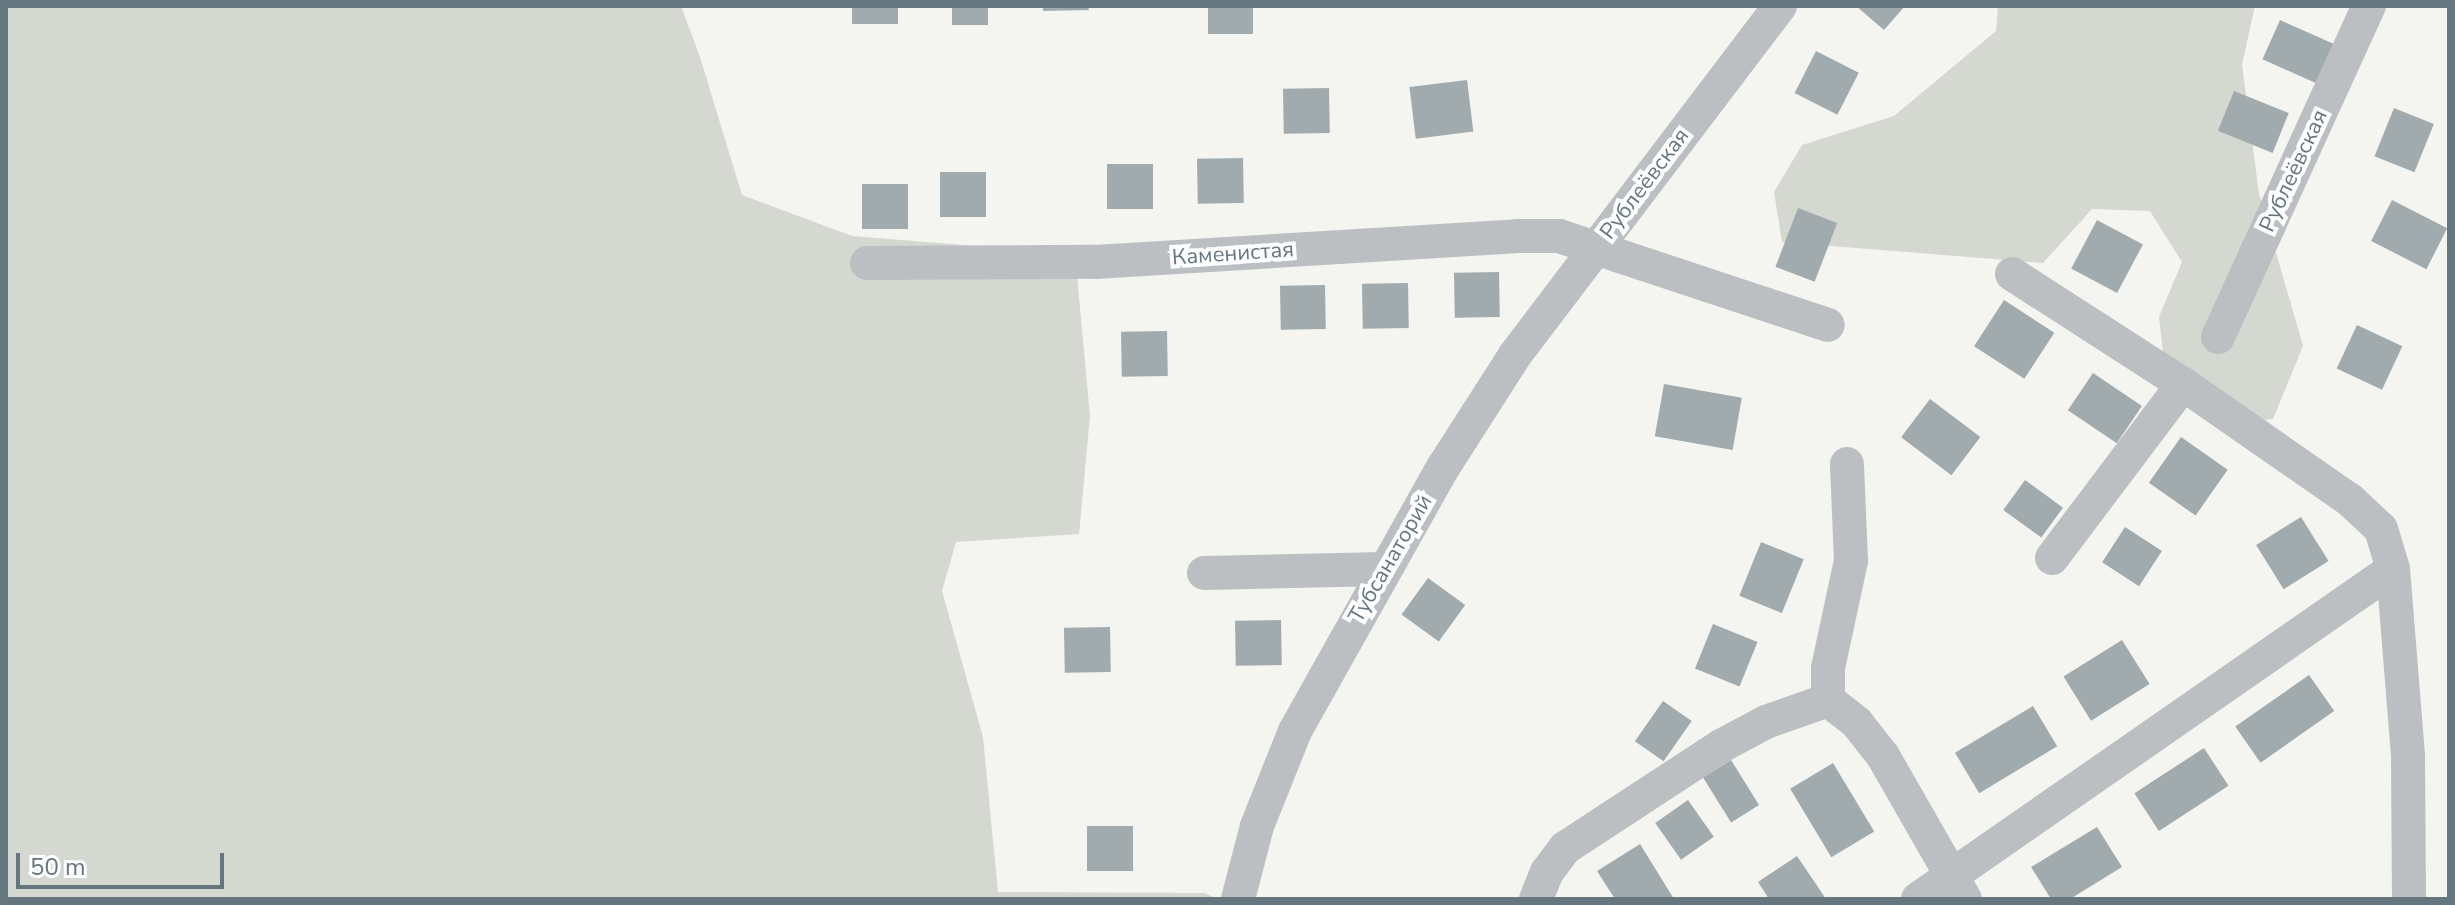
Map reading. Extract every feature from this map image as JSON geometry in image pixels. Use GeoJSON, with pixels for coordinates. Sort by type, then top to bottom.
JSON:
{"type":"FeatureCollection","features":[{"type":"Feature","properties":{"kind":"street","name":"Рублеёвская"},"geometry":{"type":"LineString","coordinates":[[1597,246],[1780,6]]}},
{"type":"Feature","properties":{"kind":"street","name":"Рублеёвская"},"geometry":{"type":"LineString","coordinates":[[2218,337],[2369,6]]}},
{"type":"Feature","properties":{"kind":"street","name":"Каменистая"},"geometry":{"type":"LineString","coordinates":[[867,263],[1095,262],[1559,236],[1597,246],[1828,325]]}},
{"type":"Feature","properties":{"kind":"street","name":"Тубсанаторий"},"geometry":{"type":"LineString","coordinates":[[1238,899],[1257,826],[1295,731],[1383,569],[1515,355],[1597,246]]}},
{"type":"Feature","properties":{"kind":"street"},"geometry":{"type":"LineString","coordinates":[[2012,274],[2183,384],[2350,500],[2381,529],[2393,569],[2408,756],[2409,899]]}},
{"type":"Feature","properties":{"kind":"street"},"geometry":{"type":"LineString","coordinates":[[2052,558],[2183,384]]}},
{"type":"Feature","properties":{"kind":"street"},"geometry":{"type":"LineString","coordinates":[[1828,700],[1828,668],[1851,561],[1847,464]]}},
{"type":"Feature","properties":{"kind":"street"},"geometry":{"type":"LineString","coordinates":[[1204,573],[1383,569]]}},
{"type":"Feature","properties":{"kind":"street"},"geometry":{"type":"LineString","coordinates":[[1918,899],[1957,888],[2393,569]]}},
{"type":"Feature","properties":{"kind":"street"},"geometry":{"type":"LineString","coordinates":[[1828,700],[1857,723],[1883,756],[1957,888]]}},
{"type":"Feature","properties":{"kind":"street"},"geometry":{"type":"LineString","coordinates":[[1536,899],[1547,872],[1565,848],[1721,746],[1766,722],[1828,700]]}},
{"type":"Feature","properties":{"kind":"shaded area"},"geometry":{"type":"Polygon","coordinates":[[[6,6],[681,6],[700,57],[742,195],[852,236],[1075,254],[1090,416],[1079,534],[956,542],[942,591],[983,737],[998,892],[1205,893],[1217,899],[6,899],[6,6]]]}},
{"type":"Feature","properties":{"kind":"shaded area"},"geometry":{"type":"Polygon","coordinates":[[[1998,6],[2255,6],[2242,64],[2259,194],[2303,346],[2273,419],[2229,424],[2167,389],[2159,317],[2182,262],[2150,211],[2092,209],[2043,263],[1782,242],[1774,192],[1802,145],[1894,116],[1996,31],[1998,6]]]}},
{"type":"Feature","properties":{"kind":"building"},"geometry":{"type":"Polygon","coordinates":[[[852,6],[898,6],[898,24],[852,24],[852,6]]]}},
{"type":"Feature","properties":{"kind":"building"},"geometry":{"type":"Polygon","coordinates":[[[952,6],[988,6],[988,25],[952,25],[952,6]]]}},
{"type":"Feature","properties":{"kind":"building"},"geometry":{"type":"Polygon","coordinates":[[[1043,6],[1088,6],[1089,10],[1043,11],[1043,6]]]}},
{"type":"Feature","properties":{"kind":"building"},"geometry":{"type":"Polygon","coordinates":[[[1208,6],[1253,6],[1253,34],[1208,34],[1208,6]]]}},
{"type":"Feature","properties":{"kind":"building"},"geometry":{"type":"Polygon","coordinates":[[[1856,6],[1905,6],[1884,30],[1856,6]]]}},
{"type":"Feature","properties":{"kind":"building"},"geometry":{"type":"Polygon","coordinates":[[[2280,20],[2334,44],[2316,83],[2263,59],[2280,20]]]}},
{"type":"Feature","properties":{"kind":"building"},"geometry":{"type":"Polygon","coordinates":[[[1816,51],[1859,73],[1837,115],[1795,93],[1816,51]]]}},
{"type":"Feature","properties":{"kind":"building"},"geometry":{"type":"Polygon","coordinates":[[[1467,80],[1473,132],[1416,139],[1409,87],[1467,80]]]}},
{"type":"Feature","properties":{"kind":"building"},"geometry":{"type":"Polygon","coordinates":[[[1329,88],[1330,133],[1284,134],[1283,89],[1329,88]]]}},
{"type":"Feature","properties":{"kind":"building"},"geometry":{"type":"Polygon","coordinates":[[[2234,91],[2289,113],[2273,153],[2218,131],[2234,91]]]}},
{"type":"Feature","properties":{"kind":"building"},"geometry":{"type":"Polygon","coordinates":[[[2394,108],[2434,124],[2414,172],[2375,156],[2394,108]]]}},
{"type":"Feature","properties":{"kind":"building"},"geometry":{"type":"Polygon","coordinates":[[[1243,158],[1244,203],[1198,204],[1197,159],[1243,158]]]}},
{"type":"Feature","properties":{"kind":"building"},"geometry":{"type":"Polygon","coordinates":[[[1107,164],[1153,164],[1153,209],[1107,209],[1107,164]]]}},
{"type":"Feature","properties":{"kind":"building"},"geometry":{"type":"Polygon","coordinates":[[[940,172],[986,172],[986,217],[940,217],[940,172]]]}},
{"type":"Feature","properties":{"kind":"building"},"geometry":{"type":"Polygon","coordinates":[[[862,184],[908,184],[908,229],[862,229],[862,184]]]}},
{"type":"Feature","properties":{"kind":"building"},"geometry":{"type":"Polygon","coordinates":[[[2392,200],[2447,228],[2426,269],[2371,241],[2392,200]]]}},
{"type":"Feature","properties":{"kind":"building"},"geometry":{"type":"Polygon","coordinates":[[[1798,208],[1837,223],[1815,282],[1775,267],[1798,208]]]}},
{"type":"Feature","properties":{"kind":"building"},"geometry":{"type":"Polygon","coordinates":[[[2097,220],[2143,244],[2117,293],[2071,269],[2097,220]]]}},
{"type":"Feature","properties":{"kind":"building"},"geometry":{"type":"Polygon","coordinates":[[[1499,272],[1500,317],[1455,318],[1454,273],[1499,272]]]}},
{"type":"Feature","properties":{"kind":"building"},"geometry":{"type":"Polygon","coordinates":[[[1408,283],[1409,328],[1363,329],[1362,284],[1408,283]]]}},
{"type":"Feature","properties":{"kind":"building"},"geometry":{"type":"Polygon","coordinates":[[[1325,285],[1326,329],[1281,330],[1280,286],[1325,285]]]}},
{"type":"Feature","properties":{"kind":"building"},"geometry":{"type":"Polygon","coordinates":[[[2004,300],[2054,333],[2024,379],[1974,346],[2004,300]]]}},
{"type":"Feature","properties":{"kind":"building"},"geometry":{"type":"Polygon","coordinates":[[[2357,325],[2402,346],[2382,390],[2337,369],[2357,325]]]}},
{"type":"Feature","properties":{"kind":"building"},"geometry":{"type":"Polygon","coordinates":[[[1167,331],[1168,376],[1122,377],[1121,332],[1167,331]]]}},
{"type":"Feature","properties":{"kind":"building"},"geometry":{"type":"Polygon","coordinates":[[[2093,373],[2142,406],[2117,443],[2068,410],[2093,373]]]}},
{"type":"Feature","properties":{"kind":"building"},"geometry":{"type":"Polygon","coordinates":[[[1664,384],[1742,398],[1733,450],[1655,436],[1664,384]]]}},
{"type":"Feature","properties":{"kind":"building"},"geometry":{"type":"Polygon","coordinates":[[[1930,399],[1980,437],[1951,475],[1901,437],[1930,399]]]}},
{"type":"Feature","properties":{"kind":"building"},"geometry":{"type":"Polygon","coordinates":[[[2181,437],[2228,470],[2196,516],[2149,483],[2181,437]]]}},
{"type":"Feature","properties":{"kind":"building"},"geometry":{"type":"Polygon","coordinates":[[[2025,480],[2063,508],[2041,538],[2003,510],[2025,480]]]}},
{"type":"Feature","properties":{"kind":"building"},"geometry":{"type":"Polygon","coordinates":[[[2301,517],[2329,561],[2284,589],[2256,545],[2301,517]]]}},
{"type":"Feature","properties":{"kind":"building"},"geometry":{"type":"Polygon","coordinates":[[[2125,527],[2162,551],[2139,586],[2102,562],[2125,527]]]}},
{"type":"Feature","properties":{"kind":"building"},"geometry":{"type":"Polygon","coordinates":[[[1761,542],[1804,559],[1782,613],[1739,596],[1761,542]]]}},
{"type":"Feature","properties":{"kind":"building"},"geometry":{"type":"Polygon","coordinates":[[[1428,578],[1465,605],[1439,641],[1402,614],[1428,578]]]}},
{"type":"Feature","properties":{"kind":"building"},"geometry":{"type":"Polygon","coordinates":[[[1281,620],[1282,665],[1236,666],[1235,621],[1281,620]]]}},
{"type":"Feature","properties":{"kind":"building"},"geometry":{"type":"Polygon","coordinates":[[[1713,624],[1758,642],[1740,686],[1695,669],[1713,624]]]}},
{"type":"Feature","properties":{"kind":"building"},"geometry":{"type":"Polygon","coordinates":[[[1110,627],[1111,672],[1065,673],[1064,628],[1110,627]]]}},
{"type":"Feature","properties":{"kind":"building"},"geometry":{"type":"Polygon","coordinates":[[[2122,640],[2150,684],[2091,721],[2063,677],[2122,640]]]}},
{"type":"Feature","properties":{"kind":"building"},"geometry":{"type":"Polygon","coordinates":[[[2309,675],[2334,711],[2261,763],[2235,727],[2309,675]]]}},
{"type":"Feature","properties":{"kind":"building"},"geometry":{"type":"Polygon","coordinates":[[[1663,701],[1692,721],[1664,761],[1635,741],[1663,701]]]}},
{"type":"Feature","properties":{"kind":"building"},"geometry":{"type":"Polygon","coordinates":[[[2033,706],[2057,746],[1979,793],[1955,753],[2033,706]]]}},
{"type":"Feature","properties":{"kind":"building"},"geometry":{"type":"Polygon","coordinates":[[[2204,748],[2229,786],[2159,831],[2134,793],[2204,748]]]}},
{"type":"Feature","properties":{"kind":"building"},"geometry":{"type":"Polygon","coordinates":[[[1731,760],[1759,805],[1731,822],[1703,777],[1731,760]]]}},
{"type":"Feature","properties":{"kind":"building"},"geometry":{"type":"Polygon","coordinates":[[[1833,763],[1874,832],[1831,857],[1790,789],[1833,763]]]}},
{"type":"Feature","properties":{"kind":"building"},"geometry":{"type":"Polygon","coordinates":[[[1688,800],[1714,837],[1681,860],[1655,823],[1688,800]]]}},
{"type":"Feature","properties":{"kind":"building"},"geometry":{"type":"Polygon","coordinates":[[[1087,826],[1133,826],[1133,871],[1087,871],[1087,826]]]}},
{"type":"Feature","properties":{"kind":"building"},"geometry":{"type":"Polygon","coordinates":[[[2097,827],[2122,867],[2070,899],[2051,899],[2031,867],[2097,827]]]}},
{"type":"Feature","properties":{"kind":"building"},"geometry":{"type":"Polygon","coordinates":[[[1640,844],[1674,899],[1615,899],[1597,871],[1640,844]]]}},
{"type":"Feature","properties":{"kind":"building"},"geometry":{"type":"Polygon","coordinates":[[[1797,856],[1826,899],[1769,899],[1758,882],[1797,856]]]}}]}
